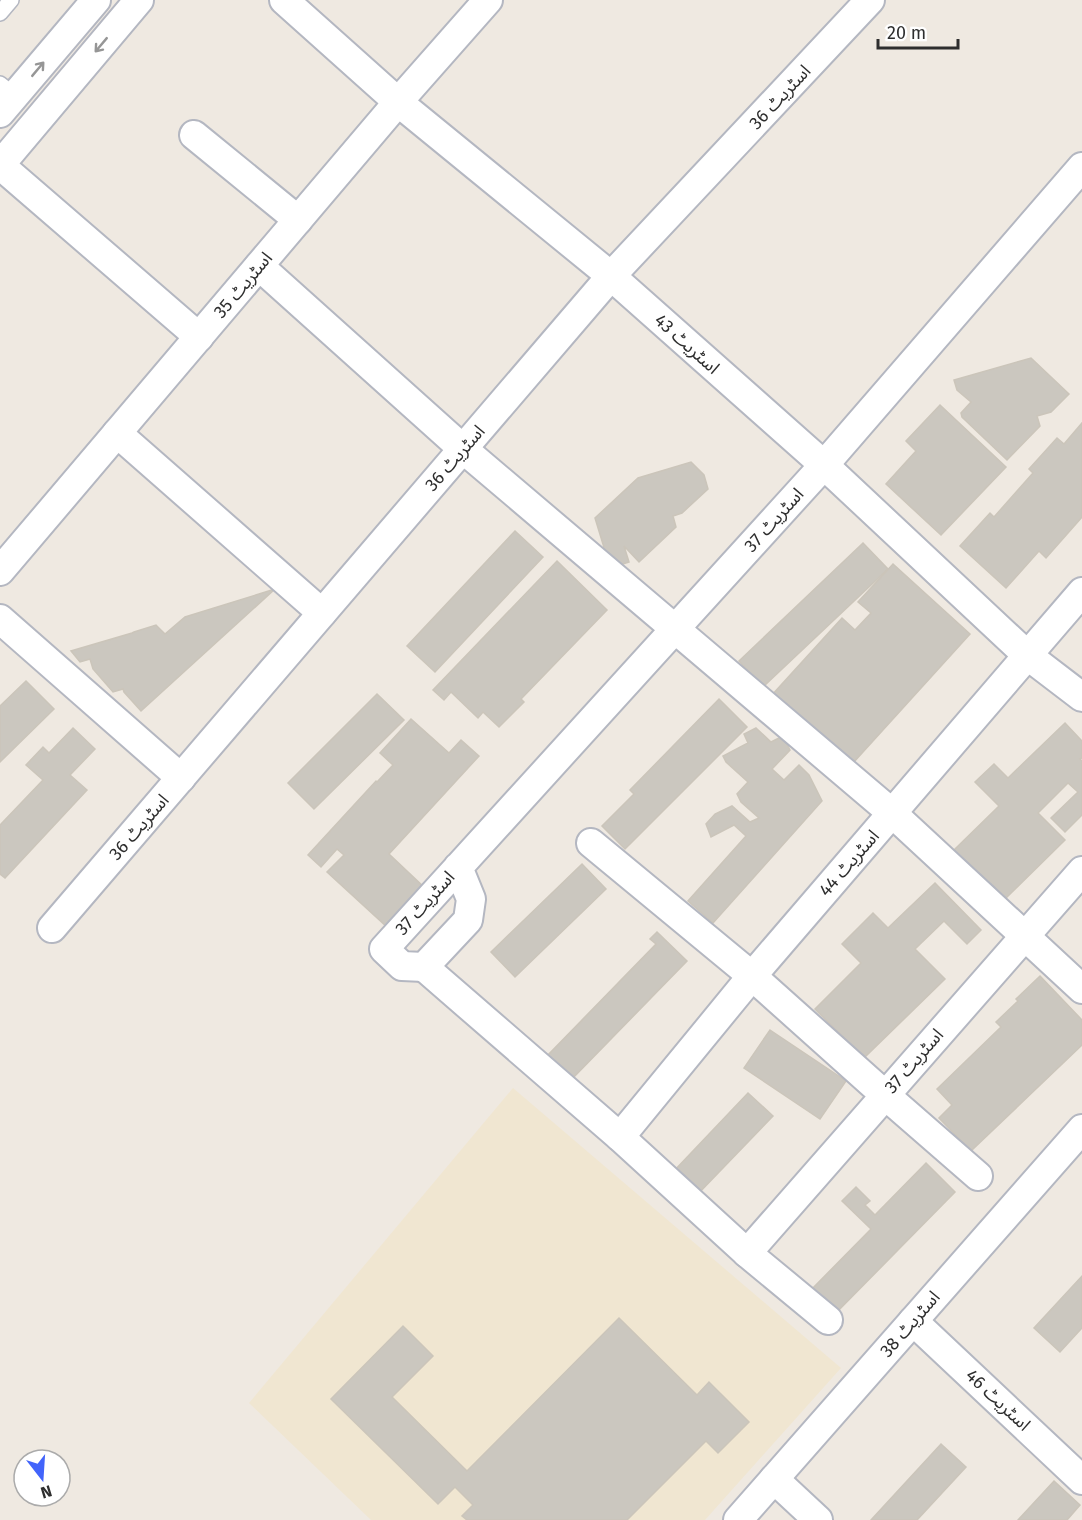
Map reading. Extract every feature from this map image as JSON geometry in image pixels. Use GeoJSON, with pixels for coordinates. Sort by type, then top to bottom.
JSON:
{"type":"FeatureCollection","features":[{"type":"Feature","properties":{"kind":"street"},"geometry":{"type":"LineString","coordinates":[[5,98],[96,0]]}},
{"type":"Feature","properties":{"kind":"street"},"geometry":{"type":"LineString","coordinates":[[139,0],[0,165],[199,337]]}},
{"type":"Feature","properties":{"kind":"street","name":"اسٹریٹ 43"},"geometry":{"type":"LineString","coordinates":[[284,0],[398,102],[611,276],[824,465],[1027,655],[1082,697]]}},
{"type":"Feature","properties":{"kind":"street","name":"اسٹریٹ 35"},"geometry":{"type":"LineString","coordinates":[[0,571],[398,102],[488,0]]}},
{"type":"Feature","properties":{"kind":"street","name":"اسٹریٹ 36"},"geometry":{"type":"LineString","coordinates":[[52,928],[611,276],[870,0]]}},
{"type":"Feature","properties":{"kind":"street"},"geometry":{"type":"LineString","coordinates":[[194,135],[298,220]]}},
{"type":"Feature","properties":{"kind":"street","name":"اسٹریٹ 37"},"geometry":{"type":"LineString","coordinates":[[458,867],[471,899],[468,920],[424,967],[402,966],[384,949],[458,867],[824,465],[1082,167]]}},
{"type":"Feature","properties":{"kind":"street"},"geometry":{"type":"LineString","coordinates":[[259,266],[463,449],[892,813],[1082,989]]}},
{"type":"Feature","properties":{"kind":"street"},"geometry":{"type":"LineString","coordinates":[[117,434],[322,613]]}},
{"type":"Feature","properties":{"kind":"street","name":"اسٹریٹ 44"},"geometry":{"type":"LineString","coordinates":[[620,1137],[752,976],[1082,592]]}},
{"type":"Feature","properties":{"kind":"street"},"geometry":{"type":"LineString","coordinates":[[0,619],[181,778]]}},
{"type":"Feature","properties":{"kind":"street"},"geometry":{"type":"LineString","coordinates":[[591,843],[752,976],[978,1176]]}},
{"type":"Feature","properties":{"kind":"street","name":"اسٹریٹ 37"},"geometry":{"type":"LineString","coordinates":[[747,1253],[1082,871]]}},
{"type":"Feature","properties":{"kind":"street"},"geometry":{"type":"LineString","coordinates":[[424,967],[620,1137],[747,1253],[828,1320]]}},
{"type":"Feature","properties":{"kind":"street","name":"اسٹریٹ 38"},"geometry":{"type":"LineString","coordinates":[[738,1520],[1082,1129]]}},
{"type":"Feature","properties":{"kind":"street","name":"اسٹریٹ 46"},"geometry":{"type":"LineString","coordinates":[[913,1321],[1082,1480]]}},
{"type":"Feature","properties":{"kind":"street"},"geometry":{"type":"LineString","coordinates":[[774,1479],[818,1520]]}},
{"type":"Feature","properties":{"kind":"lane"},"geometry":{"type":"LineString","coordinates":[[0,13],[11,0]]}},
{"type":"Feature","properties":{"kind":"shaded area"},"geometry":{"type":"Polygon","coordinates":[[[513,1088],[841,1368],[705,1520],[371,1520],[249,1403],[513,1088]]]}},
{"type":"Feature","properties":{"kind":"building"},"geometry":{"type":"Polygon","coordinates":[[[1031,358],[1069,394],[1051,412],[1037,416],[1040,426],[1007,460],[962,417],[961,413],[971,402],[957,390],[954,380],[1031,358]]]}},
{"type":"Feature","properties":{"kind":"building"},"geometry":{"type":"Polygon","coordinates":[[[940,405],[1006,467],[941,535],[886,484],[916,451],[906,441],[940,405]]]}},
{"type":"Feature","properties":{"kind":"building"},"geometry":{"type":"Polygon","coordinates":[[[1082,423],[1082,517],[1046,558],[1039,551],[1006,588],[960,546],[990,513],[994,517],[1033,473],[1029,469],[1057,438],[1064,444],[1082,423]]]}},
{"type":"Feature","properties":{"kind":"building"},"geometry":{"type":"Polygon","coordinates":[[[691,462],[704,475],[708,489],[682,513],[673,516],[676,527],[639,562],[624,546],[629,562],[617,566],[606,554],[595,518],[638,478],[691,462]]]}},
{"type":"Feature","properties":{"kind":"building"},"geometry":{"type":"Polygon","coordinates":[[[515,531],[543,557],[435,672],[407,646],[515,531]]]}},
{"type":"Feature","properties":{"kind":"building"},"geometry":{"type":"Polygon","coordinates":[[[863,543],[888,569],[763,687],[739,661],[863,543]]]}},
{"type":"Feature","properties":{"kind":"building"},"geometry":{"type":"Polygon","coordinates":[[[557,561],[607,610],[521,699],[524,702],[499,727],[483,712],[478,718],[451,692],[444,700],[433,690],[557,561]]]}},
{"type":"Feature","properties":{"kind":"building"},"geometry":{"type":"Polygon","coordinates":[[[893,564],[970,634],[853,763],[772,695],[842,618],[855,630],[871,613],[858,602],[893,564]]]}},
{"type":"Feature","properties":{"kind":"building"},"geometry":{"type":"Polygon","coordinates":[[[275,589],[141,711],[123,689],[113,692],[93,669],[90,659],[80,662],[71,651],[156,625],[165,634],[185,617],[275,589]]]}},
{"type":"Feature","properties":{"kind":"building"},"geometry":{"type":"Polygon","coordinates":[[[26,681],[54,709],[0,762],[0,706],[26,681]]]}},
{"type":"Feature","properties":{"kind":"building"},"geometry":{"type":"Polygon","coordinates":[[[377,694],[404,720],[314,809],[288,783],[377,694]]]}},
{"type":"Feature","properties":{"kind":"building"},"geometry":{"type":"Polygon","coordinates":[[[719,699],[747,727],[625,849],[602,826],[634,794],[630,790],[719,699]]]}},
{"type":"Feature","properties":{"kind":"building"},"geometry":{"type":"Polygon","coordinates":[[[411,719],[449,753],[461,740],[479,756],[389,854],[425,888],[388,928],[327,872],[344,855],[337,849],[321,867],[308,855],[393,765],[380,753],[411,719]]]}},
{"type":"Feature","properties":{"kind":"building"},"geometry":{"type":"Polygon","coordinates":[[[1065,723],[1082,741],[1082,758],[1080,759],[1082,761],[1082,815],[1065,832],[1051,818],[1078,792],[1068,783],[1038,813],[1065,840],[1004,900],[954,850],[999,806],[975,782],[994,764],[1008,778],[1065,723]]]}},
{"type":"Feature","properties":{"kind":"building"},"geometry":{"type":"Polygon","coordinates":[[[73,728],[95,749],[70,775],[87,790],[5,878],[0,874],[0,825],[43,780],[26,765],[43,747],[49,753],[73,728]]]}},
{"type":"Feature","properties":{"kind":"building"},"geometry":{"type":"Polygon","coordinates":[[[756,728],[771,742],[783,736],[790,750],[772,769],[784,780],[799,765],[809,775],[822,801],[713,923],[688,901],[746,836],[734,825],[711,837],[706,824],[715,814],[732,806],[750,822],[759,818],[741,802],[737,794],[748,782],[726,762],[723,756],[748,743],[744,734],[756,728]]]}},
{"type":"Feature","properties":{"kind":"building"},"geometry":{"type":"Polygon","coordinates":[[[582,864],[606,889],[515,977],[491,952],[582,864]]]}},
{"type":"Feature","properties":{"kind":"building"},"geometry":{"type":"Polygon","coordinates":[[[935,883],[981,930],[967,944],[944,921],[915,949],[945,979],[864,1058],[815,1009],[861,963],[842,944],[873,913],[888,928],[935,883]]]}},
{"type":"Feature","properties":{"kind":"building"},"geometry":{"type":"Polygon","coordinates":[[[657,932],[687,961],[572,1079],[547,1056],[656,944],[650,939],[657,932]]]}},
{"type":"Feature","properties":{"kind":"building"},"geometry":{"type":"Polygon","coordinates":[[[1040,976],[1082,1020],[1082,1045],[971,1151],[939,1118],[952,1105],[937,1089],[1001,1027],[996,1022],[1040,976]]]}},
{"type":"Feature","properties":{"kind":"building"},"geometry":{"type":"Polygon","coordinates":[[[770,1030],[846,1081],[820,1119],[744,1068],[770,1030]]]}},
{"type":"Feature","properties":{"kind":"building"},"geometry":{"type":"Polygon","coordinates":[[[748,1093],[773,1116],[697,1195],[673,1172],[748,1093]]]}},
{"type":"Feature","properties":{"kind":"building"},"geometry":{"type":"Polygon","coordinates":[[[926,1163],[955,1192],[834,1315],[810,1291],[871,1229],[842,1201],[856,1187],[870,1201],[865,1205],[875,1215],[926,1163]]]}},
{"type":"Feature","properties":{"kind":"building"},"geometry":{"type":"Polygon","coordinates":[[[1082,1276],[1082,1328],[1060,1352],[1034,1328],[1082,1276]]]}},
{"type":"Feature","properties":{"kind":"building"},"geometry":{"type":"Polygon","coordinates":[[[619,1318],[697,1395],[709,1382],[749,1422],[718,1453],[706,1441],[627,1520],[467,1520],[462,1516],[473,1505],[455,1487],[438,1504],[331,1399],[403,1326],[433,1356],[392,1397],[467,1471],[619,1318]]]}},
{"type":"Feature","properties":{"kind":"building"},"geometry":{"type":"Polygon","coordinates":[[[941,1444],[966,1467],[917,1520],[871,1520],[941,1444]]]}},
{"type":"Feature","properties":{"kind":"building"},"geometry":{"type":"Polygon","coordinates":[[[1054,1481],[1080,1505],[1067,1520],[1018,1520],[1054,1481]]]}}]}
